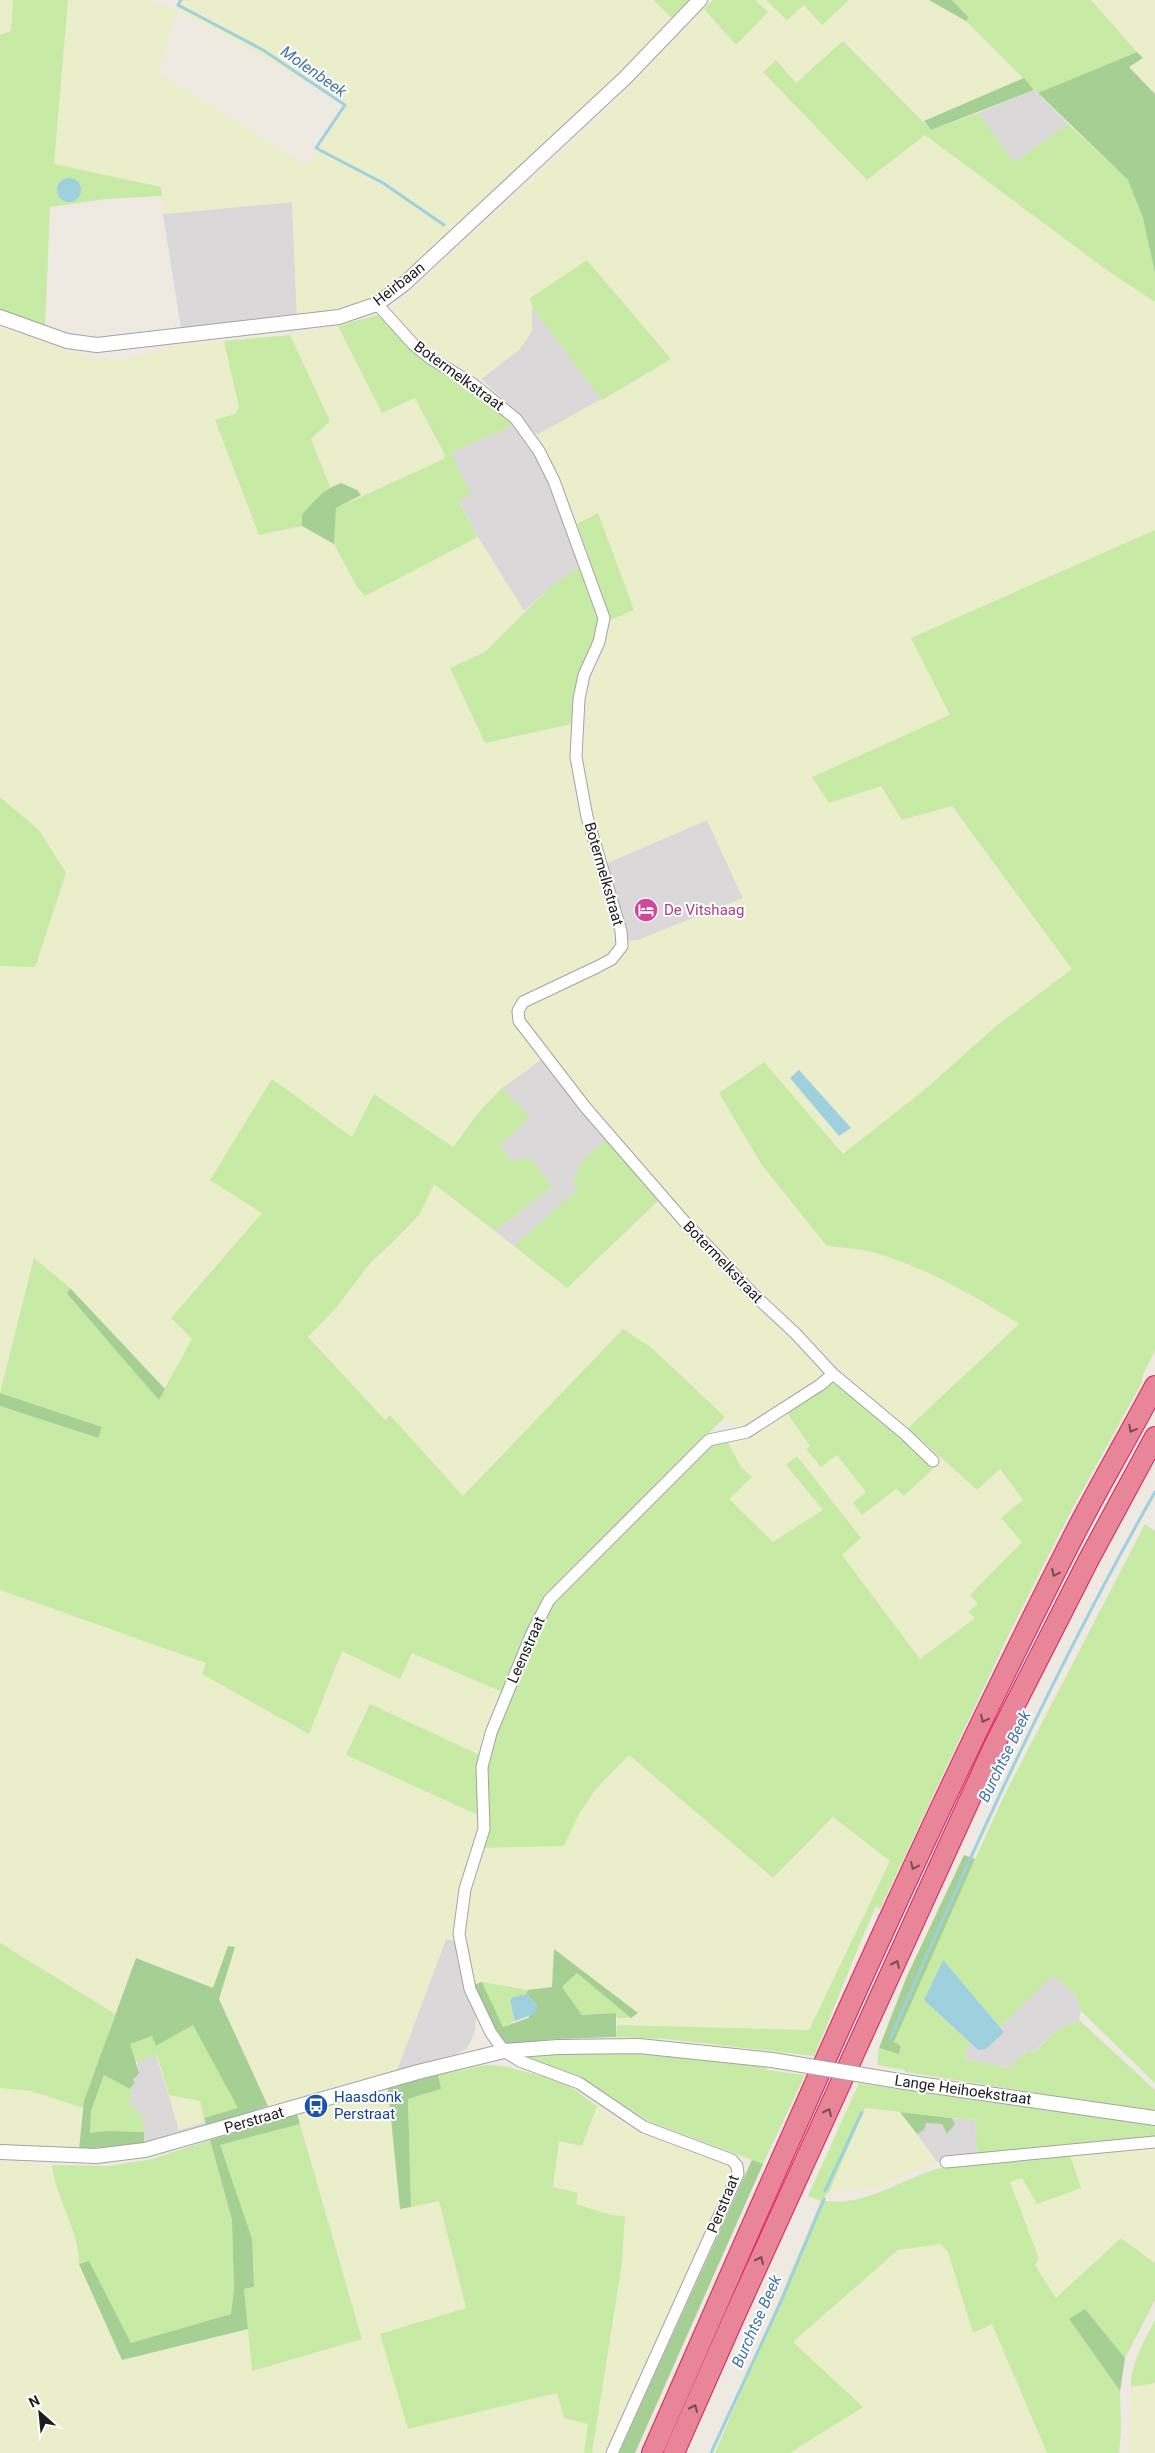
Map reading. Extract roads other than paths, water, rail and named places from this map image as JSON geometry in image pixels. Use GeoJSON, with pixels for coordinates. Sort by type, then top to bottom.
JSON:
{"type":"FeatureCollection","features":[{"type":"Feature","properties":{"kind":"highway"},"geometry":{"type":"LineString","coordinates":[[652,2453],[864,1973],[975,1736],[1074,1536],[1155,1386]]}},
{"type":"Feature","properties":{"kind":"highway"},"geometry":{"type":"LineString","coordinates":[[674,2453],[995,1744],[1089,1559],[1155,1437]]}},
{"type":"Feature","properties":{"kind":"street","name":"Heirbaan"},"geometry":{"type":"LineString","coordinates":[[0,317],[67,340],[97,345],[339,317],[377,304],[404,284],[626,78],[700,0]]}},
{"type":"Feature","properties":{"kind":"street","name":"Botermelkstraat"},"geometry":{"type":"LineString","coordinates":[[377,304],[413,344],[430,358],[473,384],[497,402],[527,432],[554,481],[604,618],[599,642],[584,675],[579,699],[576,757],[587,817],[611,906],[621,931],[622,946],[612,959],[523,1002],[518,1011],[519,1022],[586,1108],[684,1221],[752,1293],[795,1333],[832,1374],[905,1434],[934,1461]]}},
{"type":"Feature","properties":{"kind":"street","name":"Leenstraat"},"geometry":{"type":"LineString","coordinates":[[504,2051],[491,2034],[470,1989],[459,1934],[465,1889],[484,1829],[482,1767],[491,1733],[532,1633],[549,1600],[564,1583],[610,1541],[709,1440],[747,1432],[820,1386],[832,1374]]}},
{"type":"Feature","properties":{"kind":"street","name":"Perstraat"},"geometry":{"type":"LineString","coordinates":[[0,2152],[96,2156],[145,2150],[418,2072],[504,2051],[558,2047],[639,2046],[772,2060]]}},
{"type":"Feature","properties":{"kind":"street","name":"Perstraat"},"geometry":{"type":"LineString","coordinates":[[504,2051],[520,2061],[579,2083],[644,2126],[732,2160],[738,2170],[738,2174],[612,2453]]}},
{"type":"Feature","properties":{"kind":"street","name":"Lange Heihoekstraat"},"geometry":{"type":"LineString","coordinates":[[772,2060],[904,2082],[1155,2118]]}},
{"type":"Feature","properties":{"kind":"street"},"geometry":{"type":"LineString","coordinates":[[946,2162],[1155,2142]]}},
{"type":"Feature","properties":{"kind":"water"},"geometry":{"type":"Polygon","coordinates":[[[69,178],[77,182],[81,190],[77,198],[69,202],[61,198],[57,190],[61,182],[69,178]]]}},
{"type":"Feature","properties":{"kind":"water"},"geometry":{"type":"Polygon","coordinates":[[[799,1070],[851,1128],[839,1136],[790,1078],[799,1070]]]}},
{"type":"Feature","properties":{"kind":"water"},"geometry":{"type":"Polygon","coordinates":[[[943,1960],[1004,2032],[986,2049],[978,2050],[924,2000],[943,1960]]]}},
{"type":"Feature","properties":{"kind":"water"},"geometry":{"type":"Polygon","coordinates":[[[526,1994],[537,2005],[536,2013],[515,2021],[510,2000],[513,1997],[526,1994]]]}},
{"type":"Feature","properties":{"kind":"waterway","name":"Molenbeek"},"geometry":{"type":"LineString","coordinates":[[181,0],[178,5],[263,50],[345,105],[316,148],[383,183],[444,225]]}},
{"type":"Feature","properties":{"kind":"waterway","name":"Burchtse Beek"},"geometry":{"type":"LineString","coordinates":[[890,2039],[1015,1762],[1118,1558],[1155,1492]]}},
{"type":"Feature","properties":{"kind":"waterway","name":"Burchtse Beek"},"geometry":{"type":"LineString","coordinates":[[825,2191],[862,2112]]}},
{"type":"Feature","properties":{"kind":"waterway","name":"Burchtse Beek"},"geometry":{"type":"LineString","coordinates":[[711,2453],[782,2299],[824,2199]]}},
{"type":"Feature","properties":{"kind":"place","name":"De Vitshaag"},"geometry":{"type":"Point","coordinates":[646,910]}},
{"type":"Feature","properties":{"kind":"place","name":"Haasdonk Perstraat"},"geometry":{"type":"Point","coordinates":[316,2106]}}]}
